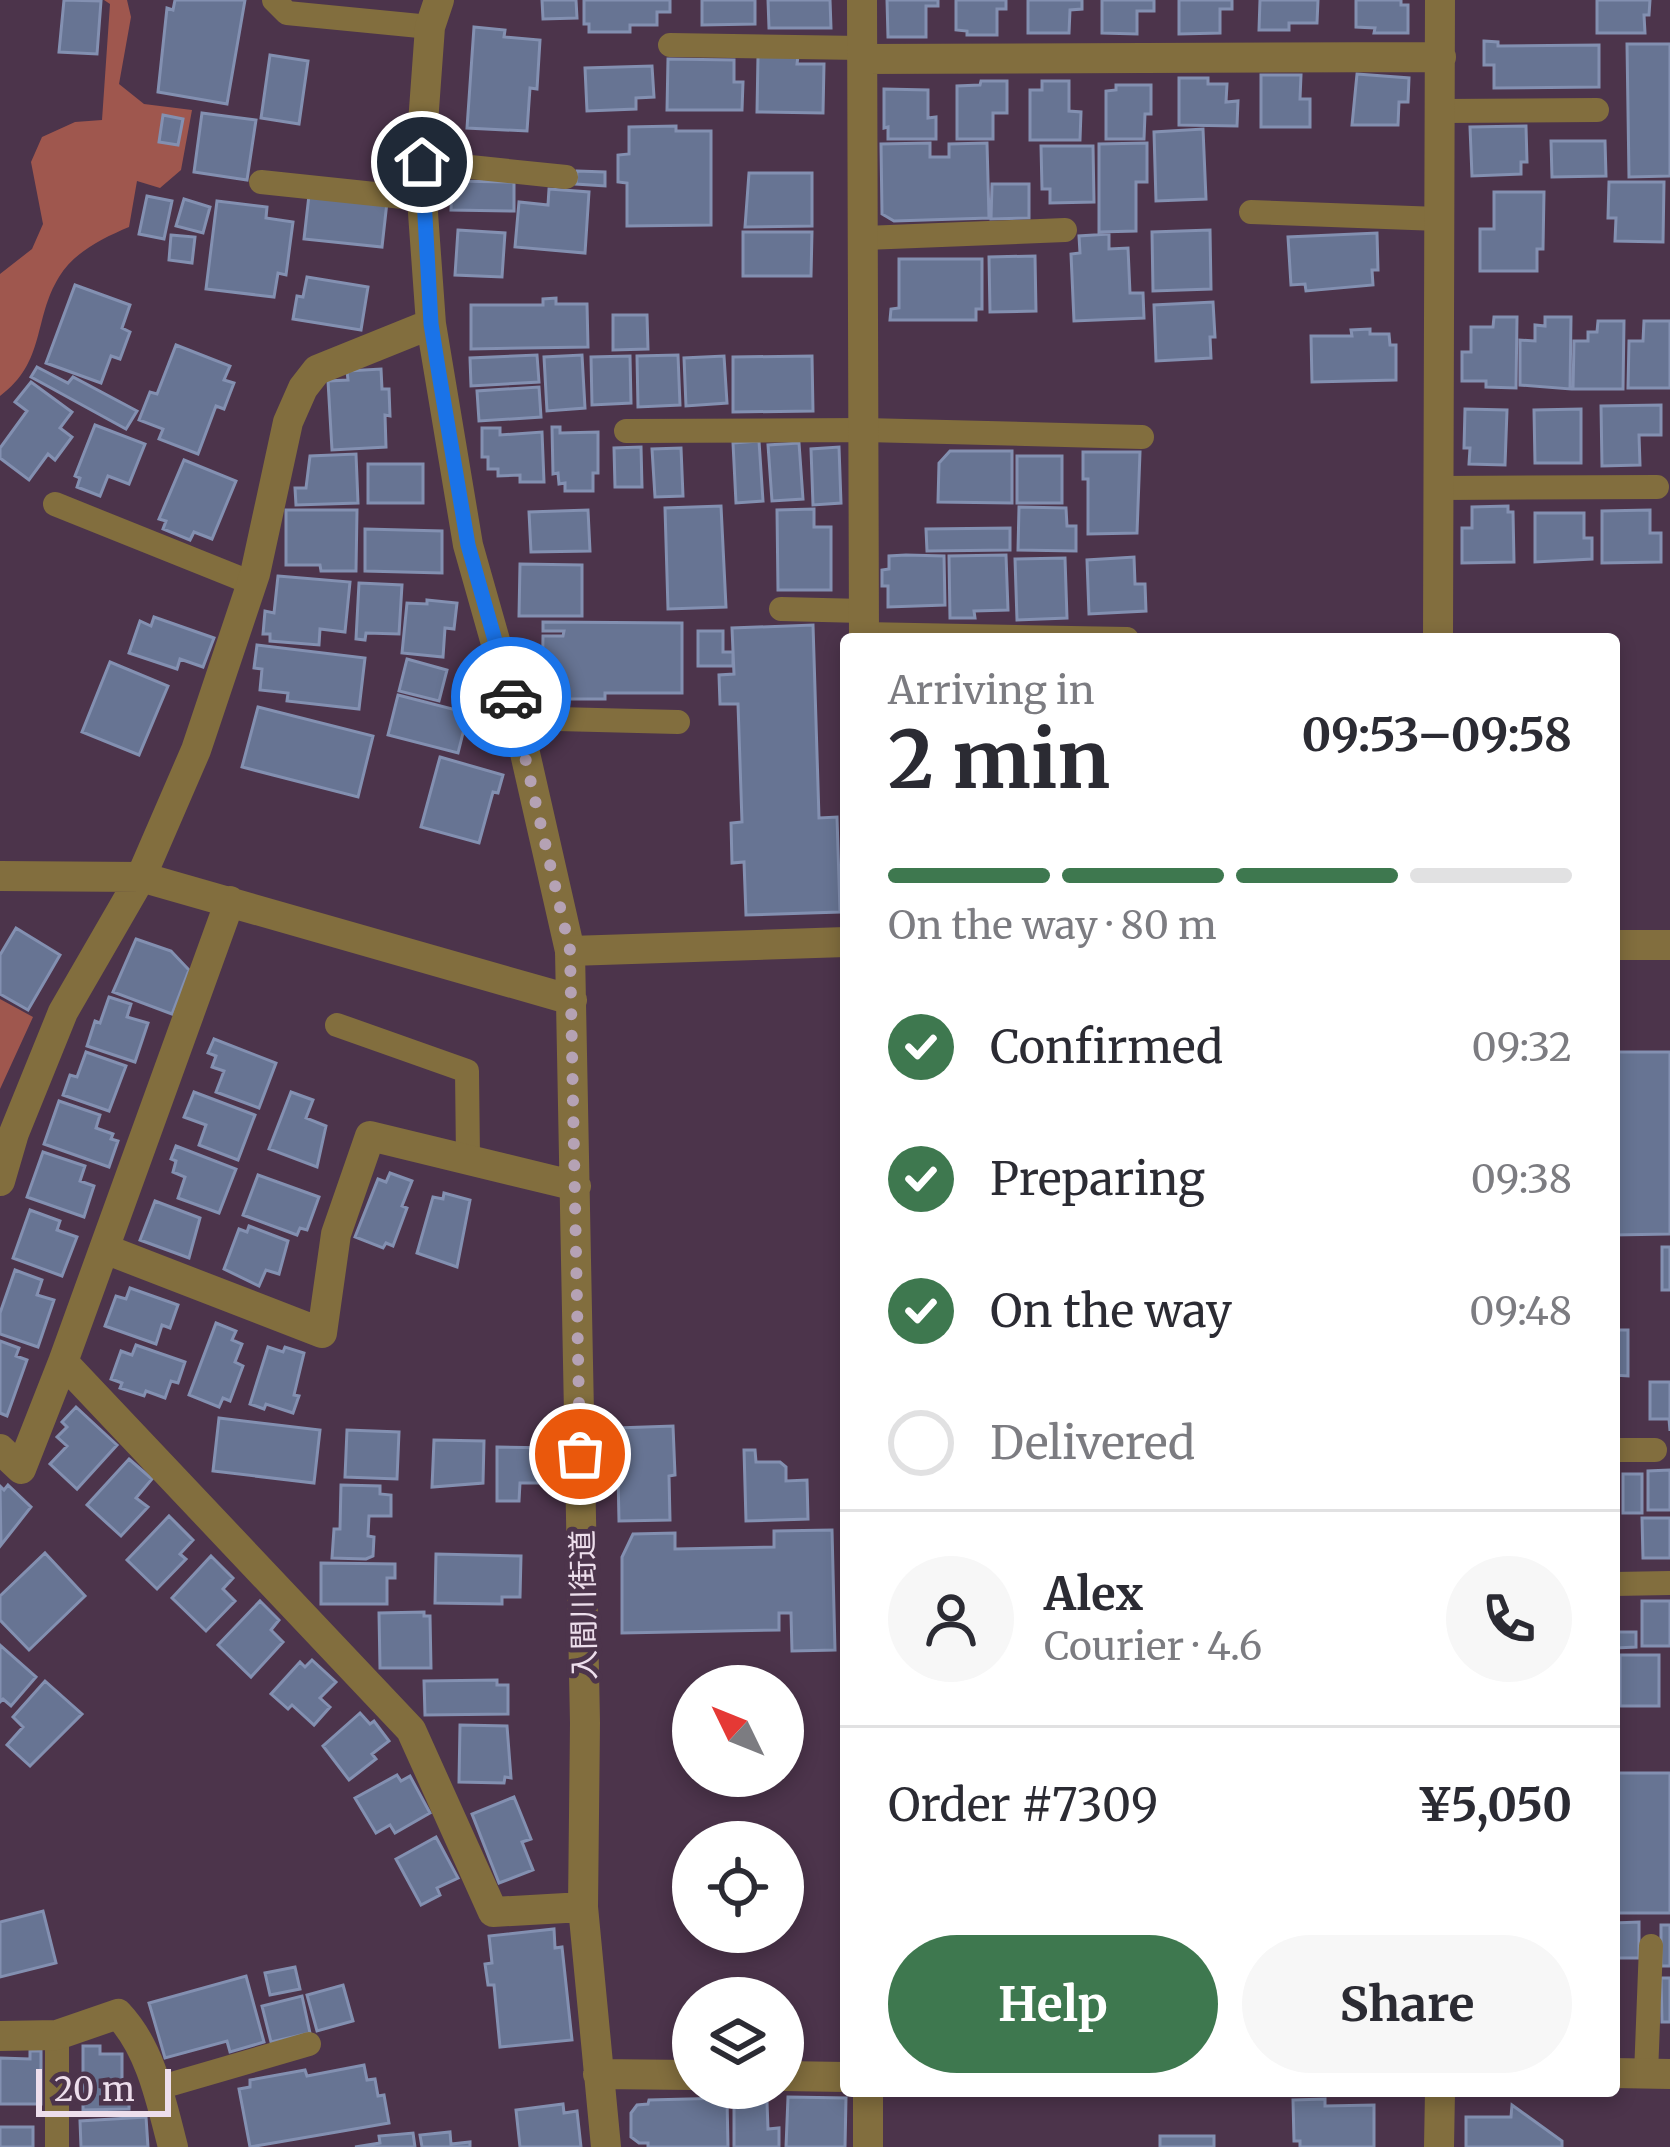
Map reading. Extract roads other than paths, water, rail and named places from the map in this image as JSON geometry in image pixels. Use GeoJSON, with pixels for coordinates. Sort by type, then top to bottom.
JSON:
{"type":"FeatureCollection","features":[{"type":"Feature","properties":{"kind":"street"},"geometry":{"type":"LineString","coordinates":[[862,0],[864,628]]}},
{"type":"Feature","properties":{"kind":"street"},"geometry":{"type":"LineString","coordinates":[[1438,633],[1440,0]]}},
{"type":"Feature","properties":{"kind":"street","name":"入間川街道"},"geometry":{"type":"LineString","coordinates":[[435,14],[422,162],[431,324],[468,545],[517,718],[570,950],[585,1723],[583,1907],[606,2147]]}},
{"type":"Feature","properties":{"kind":"street"},"geometry":{"type":"LineString","coordinates":[[862,53],[1441,57]]}},
{"type":"Feature","properties":{"kind":"street"},"geometry":{"type":"LineString","coordinates":[[0,1180],[14,1132],[63,1012],[141,877],[196,750],[252,583],[288,422],[303,388],[317,370],[431,324]]}},
{"type":"Feature","properties":{"kind":"street"},"geometry":{"type":"LineString","coordinates":[[0,877],[141,877],[572,1000]]}},
{"type":"Feature","properties":{"kind":"street"},"geometry":{"type":"LineString","coordinates":[[0,1449],[21,1469],[230,901]]}},
{"type":"Feature","properties":{"kind":"street"},"geometry":{"type":"LineString","coordinates":[[570,950],[840,942]]}},
{"type":"Feature","properties":{"kind":"street"},"geometry":{"type":"LineString","coordinates":[[1620,945],[1670,945]]}},
{"type":"Feature","properties":{"kind":"street"},"geometry":{"type":"LineString","coordinates":[[105,1250],[322,1333],[336,1234],[370,1136],[576,1186]]}},
{"type":"Feature","properties":{"kind":"street"},"geometry":{"type":"LineString","coordinates":[[63,1363],[411,1730],[493,1912],[583,1907]]}},
{"type":"Feature","properties":{"kind":"street"},"geometry":{"type":"LineString","coordinates":[[0,2036],[57,2035],[118,2014],[132,2029],[158,2088],[172,2147]]}},
{"type":"Feature","properties":{"kind":"street"},"geometry":{"type":"LineString","coordinates":[[1620,2073],[1658,2074]]}},
{"type":"Feature","properties":{"kind":"street"},"geometry":{"type":"LineString","coordinates":[[598,2074],[672,2075]]}},
{"type":"Feature","properties":{"kind":"street"},"geometry":{"type":"LineString","coordinates":[[804,2076],[840,2077]]}},
{"type":"Feature","properties":{"kind":"street"},"geometry":{"type":"LineString","coordinates":[[868,2097],[868,2147]]}},
{"type":"Feature","properties":{"kind":"street"},"geometry":{"type":"LineString","coordinates":[[1439,2147],[1440,2097]]}},
{"type":"Feature","properties":{"kind":"lane"},"geometry":{"type":"LineString","coordinates":[[274,0],[286,14],[435,14]]}},
{"type":"Feature","properties":{"kind":"lane"},"geometry":{"type":"LineString","coordinates":[[670,45],[862,53]]}},
{"type":"Feature","properties":{"kind":"lane"},"geometry":{"type":"LineString","coordinates":[[1441,111],[1597,110]]}},
{"type":"Feature","properties":{"kind":"lane"},"geometry":{"type":"LineString","coordinates":[[422,162],[566,177]]}},
{"type":"Feature","properties":{"kind":"lane"},"geometry":{"type":"LineString","coordinates":[[261,182],[422,199]]}},
{"type":"Feature","properties":{"kind":"lane"},"geometry":{"type":"LineString","coordinates":[[1251,212],[1439,219]]}},
{"type":"Feature","properties":{"kind":"lane"},"geometry":{"type":"LineString","coordinates":[[865,238],[1065,230]]}},
{"type":"Feature","properties":{"kind":"lane"},"geometry":{"type":"LineString","coordinates":[[626,431],[865,430],[1142,437]]}},
{"type":"Feature","properties":{"kind":"lane"},"geometry":{"type":"LineString","coordinates":[[1439,488],[1657,487]]}},
{"type":"Feature","properties":{"kind":"lane"},"geometry":{"type":"LineString","coordinates":[[55,504],[252,583]]}},
{"type":"Feature","properties":{"kind":"lane"},"geometry":{"type":"LineString","coordinates":[[781,610],[864,628],[984,633]]}},
{"type":"Feature","properties":{"kind":"lane"},"geometry":{"type":"LineString","coordinates":[[517,718],[678,722]]}},
{"type":"Feature","properties":{"kind":"lane"},"geometry":{"type":"LineString","coordinates":[[337,1025],[467,1071],[468,1160]]}},
{"type":"Feature","properties":{"kind":"lane"},"geometry":{"type":"LineString","coordinates":[[1620,1450],[1655,1450]]}},
{"type":"Feature","properties":{"kind":"lane"},"geometry":{"type":"LineString","coordinates":[[1620,1584],[1670,1583]]}},
{"type":"Feature","properties":{"kind":"lane"},"geometry":{"type":"LineString","coordinates":[[1651,1946],[1658,2074]]}},
{"type":"Feature","properties":{"kind":"lane"},"geometry":{"type":"LineString","coordinates":[[57,2035],[57,2147]]}},
{"type":"Feature","properties":{"kind":"lane"},"geometry":{"type":"LineString","coordinates":[[158,2088],[309,2044]]}}]}
